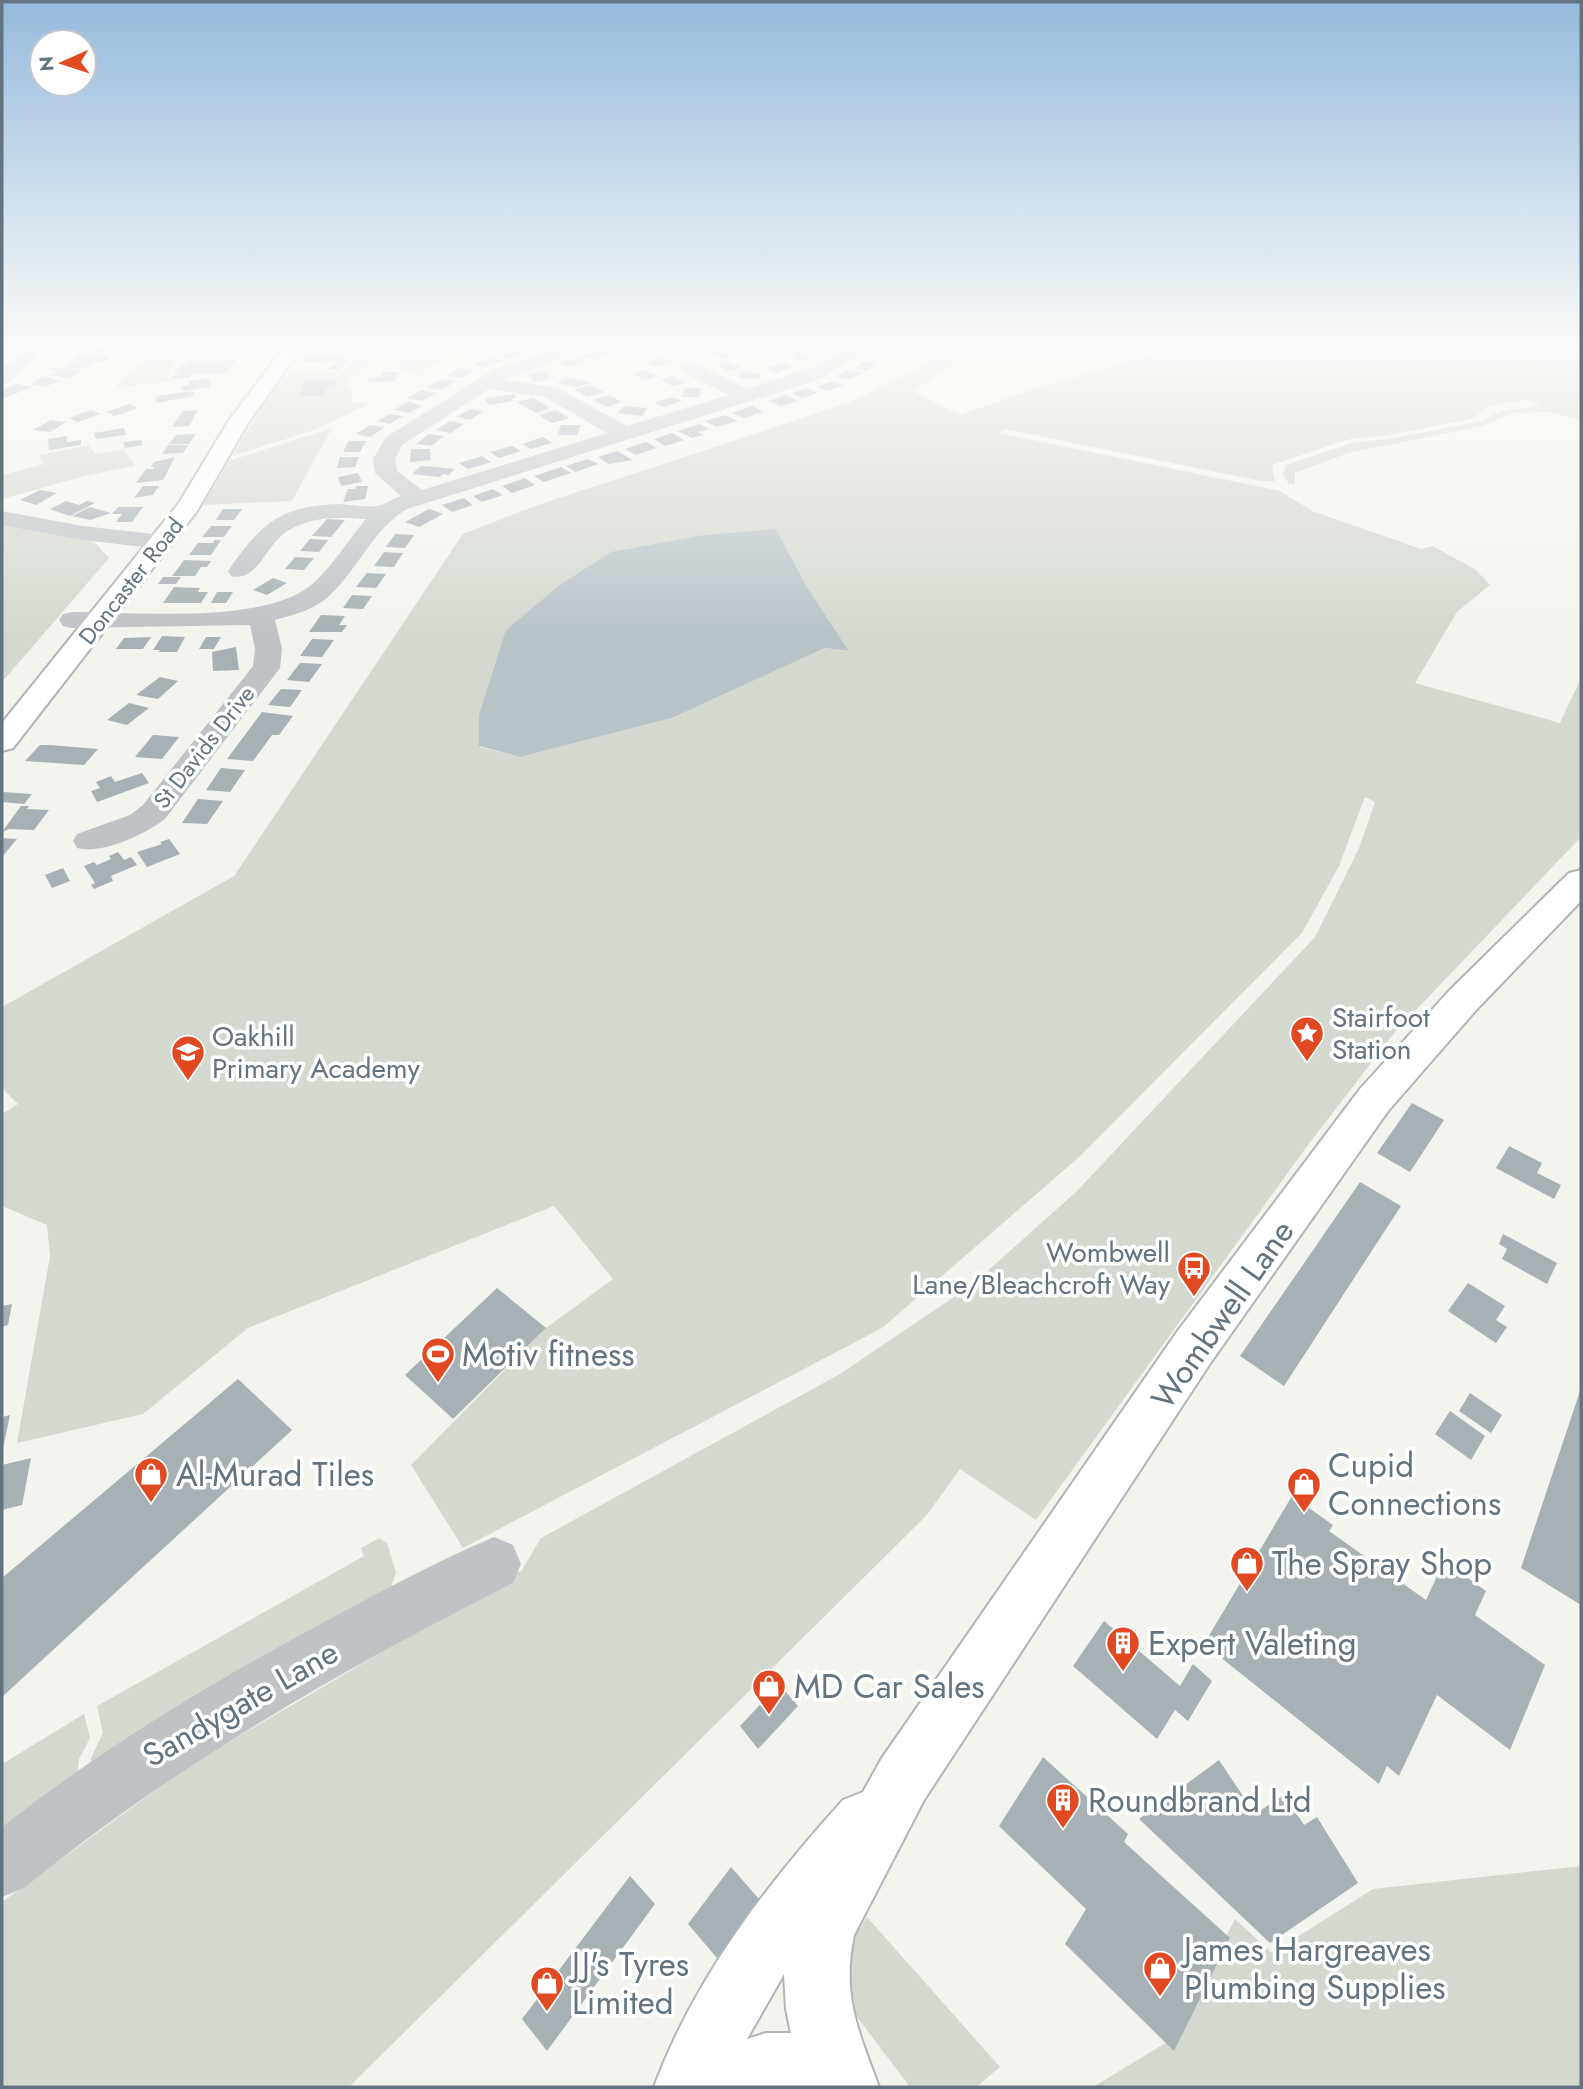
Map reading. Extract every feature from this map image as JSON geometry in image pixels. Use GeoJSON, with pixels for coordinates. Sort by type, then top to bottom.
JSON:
{"type":"FeatureCollection","features":[{"type":"Feature","properties":{"kind":"main road","name":"Doncaster Road"},"geometry":{"type":"LineString","coordinates":[[30,670],[72,620],[204,483],[228,440]]}},
{"type":"Feature","properties":{"kind":"main road","name":"Doncaster Road"},"geometry":{"type":"LineString","coordinates":[[2,742],[100,620],[151,540]]}},
{"type":"Feature","properties":{"kind":"main road","name":"Wombwell Lane"},"geometry":{"type":"LineString","coordinates":[[845,2087],[832,2062],[822,2024],[817,1993],[818,1949],[824,1927],[903,1779],[1194,1347],[1374,1100],[1463,1000],[1581,881]]}},
{"type":"Feature","properties":{"kind":"main road","name":"Wombwell Lane"},"geometry":{"type":"LineString","coordinates":[[688,2087],[732,2000],[810,1883],[903,1779]]}},
{"type":"Feature","properties":{"kind":"main road"},"geometry":{"type":"LineString","coordinates":[[725,2087],[758,2067],[775,2065],[799,2069],[835,2087]]}},
{"type":"Feature","properties":{"kind":"street"},"geometry":{"type":"LineString","coordinates":[[394,440],[384,459],[386,473],[418,498]]}},
{"type":"Feature","properties":{"kind":"street"},"geometry":{"type":"LineString","coordinates":[[240,571],[267,535],[286,522],[340,512],[382,514],[418,498],[604,440]]}},
{"type":"Feature","properties":{"kind":"street"},"geometry":{"type":"LineString","coordinates":[[72,620],[261,617],[298,605],[321,590],[382,514]]}},
{"type":"Feature","properties":{"kind":"street"},"geometry":{"type":"LineString","coordinates":[[2,518],[83,533],[151,540]]}},
{"type":"Feature","properties":{"kind":"street","name":"St Davids Drive"},"geometry":{"type":"LineString","coordinates":[[89,841],[141,822],[154,812],[266,668],[270,661],[261,617]]}},
{"type":"Feature","properties":{"kind":"street","name":"Sandygate Lane"},"geometry":{"type":"LineString","coordinates":[[2,1866],[80,1803],[141,1760],[263,1685],[406,1607],[494,1564]]}},
{"type":"Feature","properties":{"kind":"shaded area"},"geometry":{"type":"Polygon","coordinates":[[[242,440],[281,440],[232,456],[242,440]]]}},
{"type":"Feature","properties":{"kind":"shaded area"},"geometry":{"type":"Polygon","coordinates":[[[293,440],[325,440],[292,501],[203,505],[229,461],[293,440]]]}},
{"type":"Feature","properties":{"kind":"shaded area"},"geometry":{"type":"Polygon","coordinates":[[[734,440],[1035,440],[1280,491],[1312,511],[1421,549],[1433,546],[1476,570],[1490,585],[1457,612],[1415,683],[1560,723],[1581,678],[1581,837],[1395,1032],[1308,1145],[1036,1520],[960,1469],[926,1516],[349,2087],[2,2087],[2,1902],[193,1763],[522,1570],[541,1538],[840,1374],[973,1284],[1077,1191],[1315,937],[1359,848],[1375,802],[1365,797],[1339,866],[1302,933],[1078,1158],[882,1328],[463,1548],[411,1465],[546,1328],[613,1279],[554,1206],[248,1328],[143,1414],[17,1443],[50,1256],[47,1225],[2,1206],[2,1114],[18,1104],[2,1088],[2,1007],[234,876],[463,534],[538,505],[734,440]],[[776,529],[479,747],[520,757],[672,718],[825,648],[849,651],[807,587],[776,529]]]}},
{"type":"Feature","properties":{"kind":"shaded area"},"geometry":{"type":"Polygon","coordinates":[[[1062,440],[1345,440],[1272,465],[1275,481],[1262,481],[1062,440]]]}},
{"type":"Feature","properties":{"kind":"shaded area"},"geometry":{"type":"Polygon","coordinates":[[[1410,440],[1348,453],[1295,473],[1295,485],[1289,484],[1283,475],[1286,465],[1355,442],[1410,440]]]}},
{"type":"Feature","properties":{"kind":"shaded area"},"geometry":{"type":"Polygon","coordinates":[[[89,445],[95,454],[124,449],[135,466],[84,476],[2,499],[2,475],[44,464],[39,455],[89,445]]]}},
{"type":"Feature","properties":{"kind":"shaded area"},"geometry":{"type":"Polygon","coordinates":[[[2,524],[94,542],[109,558],[2,682],[2,524]]]}},
{"type":"Feature","properties":{"kind":"shaded area"},"geometry":{"type":"Polygon","coordinates":[[[776,529],[807,587],[849,651],[825,648],[672,718],[520,757],[479,746],[479,715],[506,630],[560,585],[611,552],[705,535],[776,529]]]}},
{"type":"Feature","properties":{"kind":"shaded area"},"geometry":{"type":"Polygon","coordinates":[[[379,1538],[387,1543],[396,1573],[390,1590],[91,1769],[91,1758],[103,1733],[97,1706],[364,1556],[361,1548],[379,1538]]]}},
{"type":"Feature","properties":{"kind":"shaded area"},"geometry":{"type":"Polygon","coordinates":[[[84,1714],[90,1738],[79,1759],[77,1779],[2,1833],[2,1764],[84,1714]]]}},
{"type":"Feature","properties":{"kind":"shaded area"},"geometry":{"type":"Polygon","coordinates":[[[1581,1866],[1581,2087],[1093,2087],[1172,2039],[1235,1919],[1272,1953],[1373,1889],[1581,1866]]]}},
{"type":"Feature","properties":{"kind":"shaded area"},"geometry":{"type":"Polygon","coordinates":[[[867,1917],[1000,2067],[976,2087],[910,2087],[848,2005],[843,1955],[867,1917]]]}},
{"type":"Feature","properties":{"kind":"building"},"geometry":{"type":"Polygon","coordinates":[[[48,440],[81,440],[81,445],[49,450],[48,440]]]}},
{"type":"Feature","properties":{"kind":"building"},"geometry":{"type":"Polygon","coordinates":[[[141,440],[143,445],[125,448],[123,442],[141,440]]]}},
{"type":"Feature","properties":{"kind":"building"},"geometry":{"type":"Polygon","coordinates":[[[172,440],[191,440],[189,444],[169,444],[172,440]]]}},
{"type":"Feature","properties":{"kind":"building"},"geometry":{"type":"Polygon","coordinates":[[[421,440],[438,440],[431,446],[416,444],[421,440]]]}},
{"type":"Feature","properties":{"kind":"building"},"geometry":{"type":"Polygon","coordinates":[[[533,440],[552,443],[531,449],[522,444],[533,440]]]}},
{"type":"Feature","properties":{"kind":"building"},"geometry":{"type":"Polygon","coordinates":[[[656,440],[682,440],[665,446],[656,440]]]}},
{"type":"Feature","properties":{"kind":"building"},"geometry":{"type":"Polygon","coordinates":[[[349,441],[366,441],[360,452],[343,452],[349,441]]]}},
{"type":"Feature","properties":{"kind":"building"},"geometry":{"type":"Polygon","coordinates":[[[646,442],[657,448],[636,455],[625,449],[646,442]]]}},
{"type":"Feature","properties":{"kind":"building"},"geometry":{"type":"Polygon","coordinates":[[[168,445],[188,445],[183,453],[162,454],[168,445]]]}},
{"type":"Feature","properties":{"kind":"building"},"geometry":{"type":"Polygon","coordinates":[[[512,446],[521,451],[499,458],[490,452],[512,446]]]}},
{"type":"Feature","properties":{"kind":"building"},"geometry":{"type":"Polygon","coordinates":[[[411,449],[430,449],[431,460],[410,462],[411,449]]]}},
{"type":"Feature","properties":{"kind":"building"},"geometry":{"type":"Polygon","coordinates":[[[617,451],[633,460],[609,464],[598,457],[617,451]]]}},
{"type":"Feature","properties":{"kind":"building"},"geometry":{"type":"Polygon","coordinates":[[[482,456],[491,462],[468,469],[459,463],[482,456]]]}},
{"type":"Feature","properties":{"kind":"building"},"geometry":{"type":"Polygon","coordinates":[[[175,457],[163,480],[136,483],[146,469],[153,469],[154,467],[151,467],[154,462],[175,457]]]}},
{"type":"Feature","properties":{"kind":"building"},"geometry":{"type":"Polygon","coordinates":[[[340,457],[359,457],[355,467],[337,468],[340,457]]]}},
{"type":"Feature","properties":{"kind":"building"},"geometry":{"type":"Polygon","coordinates":[[[588,459],[598,464],[576,472],[566,466],[588,459]]]}},
{"type":"Feature","properties":{"kind":"building"},"geometry":{"type":"Polygon","coordinates":[[[421,466],[454,469],[449,475],[443,474],[440,477],[412,474],[421,466]]]}},
{"type":"Feature","properties":{"kind":"building"},"geometry":{"type":"Polygon","coordinates":[[[561,467],[571,473],[544,482],[534,476],[561,467]]]}},
{"type":"Feature","properties":{"kind":"building"},"geometry":{"type":"Polygon","coordinates":[[[358,473],[362,482],[341,486],[338,477],[358,473]]]}},
{"type":"Feature","properties":{"kind":"building"},"geometry":{"type":"Polygon","coordinates":[[[525,478],[535,485],[512,493],[502,486],[525,478]]]}},
{"type":"Feature","properties":{"kind":"building"},"geometry":{"type":"Polygon","coordinates":[[[143,486],[159,486],[153,495],[134,498],[143,486]]]}},
{"type":"Feature","properties":{"kind":"building"},"geometry":{"type":"Polygon","coordinates":[[[356,486],[368,486],[365,499],[343,502],[348,489],[355,489],[356,486]]]}},
{"type":"Feature","properties":{"kind":"building"},"geometry":{"type":"Polygon","coordinates":[[[493,489],[503,495],[482,502],[473,496],[493,489]]]}},
{"type":"Feature","properties":{"kind":"building"},"geometry":{"type":"Polygon","coordinates":[[[40,490],[57,493],[36,505],[20,500],[40,490]]]}},
{"type":"Feature","properties":{"kind":"building"},"geometry":{"type":"Polygon","coordinates":[[[464,498],[473,505],[452,512],[442,505],[464,498]]]}},
{"type":"Feature","properties":{"kind":"building"},"geometry":{"type":"Polygon","coordinates":[[[66,501],[79,505],[87,501],[95,503],[70,516],[50,509],[66,501]]]}},
{"type":"Feature","properties":{"kind":"building"},"geometry":{"type":"Polygon","coordinates":[[[90,507],[111,513],[90,520],[72,516],[90,507]]]}},
{"type":"Feature","properties":{"kind":"building"},"geometry":{"type":"Polygon","coordinates":[[[118,507],[143,507],[132,522],[116,522],[122,514],[112,514],[118,507]]]}},
{"type":"Feature","properties":{"kind":"building"},"geometry":{"type":"Polygon","coordinates":[[[223,509],[242,509],[234,520],[216,520],[223,509]]]}},
{"type":"Feature","properties":{"kind":"building"},"geometry":{"type":"Polygon","coordinates":[[[429,509],[443,514],[419,527],[405,522],[429,509]]]}},
{"type":"Feature","properties":{"kind":"building"},"geometry":{"type":"Polygon","coordinates":[[[327,519],[345,520],[331,537],[312,536],[327,519]]]}},
{"type":"Feature","properties":{"kind":"building"},"geometry":{"type":"Polygon","coordinates":[[[211,526],[232,526],[224,537],[202,537],[211,526]]]}},
{"type":"Feature","properties":{"kind":"building"},"geometry":{"type":"Polygon","coordinates":[[[395,534],[414,535],[405,548],[386,547],[395,534]]]}},
{"type":"Feature","properties":{"kind":"building"},"geometry":{"type":"Polygon","coordinates":[[[310,539],[328,540],[319,552],[300,551],[310,539]]]}},
{"type":"Feature","properties":{"kind":"building"},"geometry":{"type":"Polygon","coordinates":[[[215,540],[221,540],[211,555],[189,555],[198,543],[213,543],[215,540]]]}},
{"type":"Feature","properties":{"kind":"building"},"geometry":{"type":"Polygon","coordinates":[[[384,552],[403,553],[394,567],[374,566],[384,552]]]}},
{"type":"Feature","properties":{"kind":"building"},"geometry":{"type":"Polygon","coordinates":[[[295,557],[314,558],[304,570],[285,569],[295,557]]]}},
{"type":"Feature","properties":{"kind":"building"},"geometry":{"type":"Polygon","coordinates":[[[184,560],[211,561],[207,567],[201,567],[195,576],[172,576],[184,560]]]}},
{"type":"Feature","properties":{"kind":"building"},"geometry":{"type":"Polygon","coordinates":[[[367,573],[386,574],[376,588],[356,587],[367,573]]]}},
{"type":"Feature","properties":{"kind":"building"},"geometry":{"type":"Polygon","coordinates":[[[163,577],[181,577],[176,584],[158,584],[163,577]]]}},
{"type":"Feature","properties":{"kind":"building"},"geometry":{"type":"Polygon","coordinates":[[[273,578],[287,583],[267,595],[253,590],[273,578]]]}},
{"type":"Feature","properties":{"kind":"building"},"geometry":{"type":"Polygon","coordinates":[[[174,587],[200,588],[198,592],[208,592],[201,603],[163,603],[174,587]]]}},
{"type":"Feature","properties":{"kind":"building"},"geometry":{"type":"Polygon","coordinates":[[[217,592],[233,592],[226,603],[211,603],[217,592]]]}},
{"type":"Feature","properties":{"kind":"building"},"geometry":{"type":"Polygon","coordinates":[[[352,595],[372,596],[363,609],[343,608],[352,595]]]}},
{"type":"Feature","properties":{"kind":"building"},"geometry":{"type":"Polygon","coordinates":[[[321,615],[345,616],[339,625],[347,625],[342,632],[309,632],[321,615]]]}},
{"type":"Feature","properties":{"kind":"building"},"geometry":{"type":"Polygon","coordinates":[[[162,636],[185,637],[177,652],[153,650],[162,636]]]}},
{"type":"Feature","properties":{"kind":"building"},"geometry":{"type":"Polygon","coordinates":[[[151,637],[143,649],[116,649],[124,638],[151,637]]]}},
{"type":"Feature","properties":{"kind":"building"},"geometry":{"type":"Polygon","coordinates":[[[206,637],[221,637],[214,649],[199,649],[206,637]]]}},
{"type":"Feature","properties":{"kind":"building"},"geometry":{"type":"Polygon","coordinates":[[[312,639],[334,640],[322,657],[300,656],[312,639]]]}},
{"type":"Feature","properties":{"kind":"building"},"geometry":{"type":"Polygon","coordinates":[[[236,647],[239,670],[213,671],[212,652],[236,647]]]}},
{"type":"Feature","properties":{"kind":"building"},"geometry":{"type":"Polygon","coordinates":[[[300,663],[322,664],[309,682],[287,680],[300,663]]]}},
{"type":"Feature","properties":{"kind":"building"},"geometry":{"type":"Polygon","coordinates":[[[160,677],[178,681],[158,699],[136,695],[160,677]]]}},
{"type":"Feature","properties":{"kind":"building"},"geometry":{"type":"Polygon","coordinates":[[[281,689],[302,690],[290,707],[268,705],[281,689]]]}},
{"type":"Feature","properties":{"kind":"building"},"geometry":{"type":"Polygon","coordinates":[[[129,703],[149,708],[127,725],[107,720],[129,703]]]}},
{"type":"Feature","properties":{"kind":"building"},"geometry":{"type":"Polygon","coordinates":[[[262,712],[293,716],[279,735],[272,735],[253,761],[227,759],[262,712]]]}},
{"type":"Feature","properties":{"kind":"building"},"geometry":{"type":"Polygon","coordinates":[[[153,735],[179,737],[162,759],[135,757],[153,735]]]}},
{"type":"Feature","properties":{"kind":"building"},"geometry":{"type":"Polygon","coordinates":[[[40,745],[98,749],[84,765],[25,761],[40,745]]]}},
{"type":"Feature","properties":{"kind":"building"},"geometry":{"type":"Polygon","coordinates":[[[221,768],[245,770],[230,792],[206,790],[221,768]]]}},
{"type":"Feature","properties":{"kind":"building"},"geometry":{"type":"Polygon","coordinates":[[[142,773],[149,783],[97,802],[91,791],[100,788],[96,782],[111,776],[115,782],[142,773]]]}},
{"type":"Feature","properties":{"kind":"building"},"geometry":{"type":"Polygon","coordinates":[[[3,792],[32,794],[24,804],[2,802],[3,792]]]}},
{"type":"Feature","properties":{"kind":"building"},"geometry":{"type":"Polygon","coordinates":[[[198,799],[223,801],[207,824],[182,823],[198,799]]]}},
{"type":"Feature","properties":{"kind":"building"},"geometry":{"type":"Polygon","coordinates":[[[21,806],[29,806],[27,809],[49,810],[34,830],[9,829],[2,832],[21,806]]]}},
{"type":"Feature","properties":{"kind":"building"},"geometry":{"type":"Polygon","coordinates":[[[2,838],[17,839],[2,857],[2,838]]]}},
{"type":"Feature","properties":{"kind":"building"},"geometry":{"type":"Polygon","coordinates":[[[169,839],[180,854],[147,867],[137,852],[169,839]]]}},
{"type":"Feature","properties":{"kind":"building"},"geometry":{"type":"Polygon","coordinates":[[[118,852],[124,860],[131,857],[137,865],[111,876],[113,881],[94,889],[91,885],[95,883],[84,866],[94,862],[97,865],[111,859],[109,856],[118,852]]]}},
{"type":"Feature","properties":{"kind":"building"},"geometry":{"type":"Polygon","coordinates":[[[63,868],[70,881],[52,888],[45,875],[63,868]]]}},
{"type":"Feature","properties":{"kind":"building"},"geometry":{"type":"Polygon","coordinates":[[[1412,1103],[1444,1120],[1410,1172],[1377,1153],[1412,1103]]]}},
{"type":"Feature","properties":{"kind":"building"},"geometry":{"type":"Polygon","coordinates":[[[1509,1146],[1542,1163],[1537,1173],[1561,1185],[1554,1199],[1496,1168],[1509,1146]]]}},
{"type":"Feature","properties":{"kind":"building"},"geometry":{"type":"Polygon","coordinates":[[[1360,1182],[1401,1206],[1284,1386],[1240,1356],[1360,1182]]]}},
{"type":"Feature","properties":{"kind":"building"},"geometry":{"type":"Polygon","coordinates":[[[1503,1234],[1557,1263],[1547,1284],[1502,1259],[1507,1249],[1499,1244],[1503,1234]]]}},
{"type":"Feature","properties":{"kind":"building"},"geometry":{"type":"Polygon","coordinates":[[[1468,1283],[1505,1306],[1496,1320],[1507,1327],[1496,1343],[1448,1311],[1468,1283]]]}},
{"type":"Feature","properties":{"kind":"building"},"geometry":{"type":"Polygon","coordinates":[[[497,1288],[546,1328],[453,1419],[405,1375],[497,1288]]]}},
{"type":"Feature","properties":{"kind":"building"},"geometry":{"type":"Polygon","coordinates":[[[12,1304],[8,1325],[2,1327],[2,1306],[12,1304]]]}},
{"type":"Feature","properties":{"kind":"building","name":"Al-Murad Tiles"},"geometry":{"type":"Polygon","coordinates":[[[238,1379],[292,1430],[2,1697],[2,1578],[238,1379]]]}},
{"type":"Feature","properties":{"kind":"building"},"geometry":{"type":"Polygon","coordinates":[[[1581,1388],[1581,1605],[1521,1568],[1581,1388]]]}},
{"type":"Feature","properties":{"kind":"building"},"geometry":{"type":"Polygon","coordinates":[[[1470,1393],[1502,1415],[1491,1433],[1459,1411],[1470,1393]]]}},
{"type":"Feature","properties":{"kind":"building"},"geometry":{"type":"Polygon","coordinates":[[[1450,1411],[1485,1436],[1471,1460],[1435,1434],[1450,1411]]]}},
{"type":"Feature","properties":{"kind":"building"},"geometry":{"type":"Polygon","coordinates":[[[10,1415],[3,1449],[2,1449],[2,1417],[10,1415]]]}},
{"type":"Feature","properties":{"kind":"building"},"geometry":{"type":"Polygon","coordinates":[[[31,1458],[22,1505],[2,1510],[2,1465],[31,1458]]]}},
{"type":"Feature","properties":{"kind":"building"},"geometry":{"type":"Polygon","coordinates":[[[1292,1496],[1333,1525],[1329,1531],[1426,1600],[1444,1561],[1486,1591],[1475,1615],[1545,1665],[1510,1750],[1437,1695],[1399,1776],[1387,1766],[1379,1784],[1204,1644],[1292,1496]]]}},
{"type":"Feature","properties":{"kind":"building","name":"Expert Valeting"},"geometry":{"type":"Polygon","coordinates":[[[1104,1621],[1180,1686],[1193,1664],[1212,1681],[1188,1721],[1175,1710],[1157,1739],[1073,1666],[1104,1621]]]}},
{"type":"Feature","properties":{"kind":"building","name":"MD Car Sales"},"geometry":{"type":"Polygon","coordinates":[[[779,1684],[798,1706],[758,1749],[740,1726],[779,1684]]]}},
{"type":"Feature","properties":{"kind":"building","name":"James Hargreaves Plumbing Supplies"},"geometry":{"type":"Polygon","coordinates":[[[1043,1757],[1128,1834],[1124,1842],[1230,1938],[1174,2051],[1065,1944],[1086,1909],[999,1826],[1043,1757]]]}},
{"type":"Feature","properties":{"kind":"building"},"geometry":{"type":"Polygon","coordinates":[[[1219,1760],[1255,1814],[1284,1795],[1304,1825],[1317,1817],[1358,1883],[1270,1943],[1139,1819],[1219,1760]]]}},
{"type":"Feature","properties":{"kind":"building"},"geometry":{"type":"Polygon","coordinates":[[[731,1867],[759,1899],[717,1958],[688,1924],[731,1867]]]}},
{"type":"Feature","properties":{"kind":"building"},"geometry":{"type":"Polygon","coordinates":[[[630,1876],[655,1904],[547,2051],[522,2019],[630,1876]]]}},
{"type":"Feature","properties":{"kind":"place","name":"Stairfoot Station"},"geometry":{"type":"Point","coordinates":[1307,1063]}},
{"type":"Feature","properties":{"kind":"place","name":"Oakhill Primary Academy"},"geometry":{"type":"Point","coordinates":[188,1082]}},
{"type":"Feature","properties":{"kind":"place","name":"Wombwell Lane/Bleachcroft Way"},"geometry":{"type":"Point","coordinates":[1194,1298]}},
{"type":"Feature","properties":{"kind":"place","name":"Motiv fitness"},"geometry":{"type":"Point","coordinates":[438,1384]}},
{"type":"Feature","properties":{"kind":"place","name":"Al-Murad Tiles"},"geometry":{"type":"Point","coordinates":[151,1504]}},
{"type":"Feature","properties":{"kind":"place","name":"Cupid Connections"},"geometry":{"type":"Point","coordinates":[1304,1514]}},
{"type":"Feature","properties":{"kind":"place","name":"The Spray Shop"},"geometry":{"type":"Point","coordinates":[1247,1593]}},
{"type":"Feature","properties":{"kind":"place","name":"Expert Valeting"},"geometry":{"type":"Point","coordinates":[1123,1673]}},
{"type":"Feature","properties":{"kind":"place","name":"MD Car Sales"},"geometry":{"type":"Point","coordinates":[769,1716]}},
{"type":"Feature","properties":{"kind":"place","name":"Roundbrand Ltd"},"geometry":{"type":"Point","coordinates":[1063,1830]}},
{"type":"Feature","properties":{"kind":"place","name":"James Hargreaves Plumbing Supplies"},"geometry":{"type":"Point","coordinates":[1160,1998]}},
{"type":"Feature","properties":{"kind":"place","name":"JJ's Tyres Limited"},"geometry":{"type":"Point","coordinates":[547,2013]}}]}
